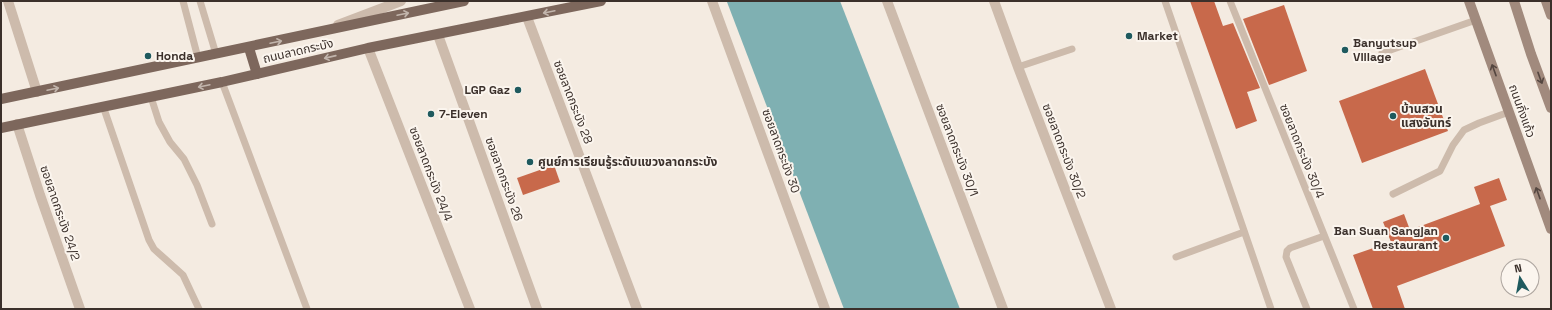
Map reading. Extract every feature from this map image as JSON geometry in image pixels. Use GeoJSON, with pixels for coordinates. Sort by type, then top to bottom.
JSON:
{"type":"FeatureCollection","features":[{"type":"Feature","properties":{"kind":"main road","name":"ถนนลาดกระบัง"},"geometry":{"type":"LineString","coordinates":[[1,99],[249,48],[464,1]]}},
{"type":"Feature","properties":{"kind":"main road","name":"ถนนลาดกระบัง"},"geometry":{"type":"LineString","coordinates":[[1,128],[222,82],[368,48],[601,1]]}},
{"type":"Feature","properties":{"kind":"main road","name":"ถนนกิ่งแก้ว"},"geometry":{"type":"LineString","coordinates":[[1469,1],[1551,229]]}},
{"type":"Feature","properties":{"kind":"main road"},"geometry":{"type":"LineString","coordinates":[[1514,1],[1531,54],[1551,108]]}},
{"type":"Feature","properties":{"kind":"main road"},"geometry":{"type":"LineString","coordinates":[[1546,1],[1551,15]]}},
{"type":"Feature","properties":{"kind":"main road"},"geometry":{"type":"LineString","coordinates":[[249,48],[257,74]]}},
{"type":"Feature","properties":{"kind":"street"},"geometry":{"type":"LineString","coordinates":[[8,1],[37,92]]}},
{"type":"Feature","properties":{"kind":"street"},"geometry":{"type":"LineString","coordinates":[[313,34],[401,1]]}},
{"type":"Feature","properties":{"kind":"street","name":"ซอยลาดกระบัง 30"},"geometry":{"type":"LineString","coordinates":[[712,1],[825,309]]}},
{"type":"Feature","properties":{"kind":"street","name":"ซอยลาดกระบัง 30/1"},"geometry":{"type":"LineString","coordinates":[[887,1],[1003,309]]}},
{"type":"Feature","properties":{"kind":"street","name":"ซอยลาดกระบัง 30/2"},"geometry":{"type":"LineString","coordinates":[[994,1],[1111,309]]}},
{"type":"Feature","properties":{"kind":"street","name":"ซอยลาดกระบัง 28"},"geometry":{"type":"LineString","coordinates":[[527,17],[637,309]]}},
{"type":"Feature","properties":{"kind":"street","name":"ซอยลาดกระบัง 26"},"geometry":{"type":"LineString","coordinates":[[438,35],[538,309]]}},
{"type":"Feature","properties":{"kind":"street","name":"ซอยลาดกระบัง 24/4"},"geometry":{"type":"LineString","coordinates":[[368,48],[470,309]]}},
{"type":"Feature","properties":{"kind":"street","name":"ซอยลาดกระบัง 24/2"},"geometry":{"type":"LineString","coordinates":[[17,124],[80,309]]}},
{"type":"Feature","properties":{"kind":"lane"},"geometry":{"type":"LineString","coordinates":[[183,1],[198,58]]}},
{"type":"Feature","properties":{"kind":"lane"},"geometry":{"type":"LineString","coordinates":[[200,1],[216,54]]}},
{"type":"Feature","properties":{"kind":"lane"},"geometry":{"type":"LineString","coordinates":[[1165,1],[1271,309]]}},
{"type":"Feature","properties":{"kind":"lane","name":"ซอยลาดกระบัง 30/4"},"geometry":{"type":"LineString","coordinates":[[1230,1],[1354,309]]}},
{"type":"Feature","properties":{"kind":"lane"},"geometry":{"type":"LineString","coordinates":[[1382,52],[1476,20]]}},
{"type":"Feature","properties":{"kind":"lane"},"geometry":{"type":"LineString","coordinates":[[1018,67],[1072,49]]}},
{"type":"Feature","properties":{"kind":"lane"},"geometry":{"type":"LineString","coordinates":[[222,82],[307,309]]}},
{"type":"Feature","properties":{"kind":"lane"},"geometry":{"type":"LineString","coordinates":[[151,97],[159,122],[170,142],[184,159],[197,185],[212,224]]}},
{"type":"Feature","properties":{"kind":"lane"},"geometry":{"type":"LineString","coordinates":[[103,106],[149,240],[154,249],[183,275],[199,309]]}},
{"type":"Feature","properties":{"kind":"lane"},"geometry":{"type":"LineString","coordinates":[[1393,194],[1440,171],[1453,145],[1464,130],[1509,112]]}},
{"type":"Feature","properties":{"kind":"lane"},"geometry":{"type":"LineString","coordinates":[[1176,257],[1244,232]]}},
{"type":"Feature","properties":{"kind":"lane"},"geometry":{"type":"LineString","coordinates":[[1307,309],[1286,257],[1287,251],[1290,248],[1324,236]]}},
{"type":"Feature","properties":{"kind":"water"},"geometry":{"type":"Polygon","coordinates":[[[840,1],[960,309],[844,309],[727,2],[840,1]]]}},
{"type":"Feature","properties":{"kind":"building"},"geometry":{"type":"Polygon","coordinates":[[[1190,1],[1214,1],[1223,26],[1233,23],[1260,88],[1247,92],[1257,121],[1236,129],[1190,1]]]}},
{"type":"Feature","properties":{"kind":"building"},"geometry":{"type":"Polygon","coordinates":[[[1284,5],[1307,71],[1269,85],[1243,19],[1284,5]]]}},
{"type":"Feature","properties":{"kind":"building","name":"บ้านสวน แสงจันทร์"},"geometry":{"type":"Polygon","coordinates":[[[1425,69],[1448,131],[1362,163],[1339,101],[1425,69]]]}},
{"type":"Feature","properties":{"kind":"building"},"geometry":{"type":"Polygon","coordinates":[[[554,165],[560,182],[523,195],[517,178],[554,165]]]}},
{"type":"Feature","properties":{"kind":"building","name":"Ban Suan Sangjan Restaurant"},"geometry":{"type":"Polygon","coordinates":[[[1499,178],[1507,200],[1490,206],[1505,246],[1397,286],[1405,309],[1373,309],[1353,255],[1391,242],[1383,222],[1404,214],[1410,230],[1480,204],[1474,187],[1499,178]]]}},
{"type":"Feature","properties":{"kind":"place","name":"Market"},"geometry":{"type":"Point","coordinates":[1129,36]}},
{"type":"Feature","properties":{"kind":"place","name":"Banyutsup Village"},"geometry":{"type":"Point","coordinates":[1345,50]}},
{"type":"Feature","properties":{"kind":"place","name":"Honda"},"geometry":{"type":"Point","coordinates":[148,56]}},
{"type":"Feature","properties":{"kind":"place","name":"LGP Gaz"},"geometry":{"type":"Point","coordinates":[518,90]}},
{"type":"Feature","properties":{"kind":"place","name":"7-Eleven"},"geometry":{"type":"Point","coordinates":[431,114]}},
{"type":"Feature","properties":{"kind":"place","name":"บ้านสวน แสงจันทร์"},"geometry":{"type":"Point","coordinates":[1393,116]}},
{"type":"Feature","properties":{"kind":"place","name":"ศูนย์การเรียนรู้ระดับแขวงลาดกระบัง"},"geometry":{"type":"Point","coordinates":[530,162]}},
{"type":"Feature","properties":{"kind":"place","name":"Ban Suan Sangjan Restaurant"},"geometry":{"type":"Point","coordinates":[1446,238]}}]}
